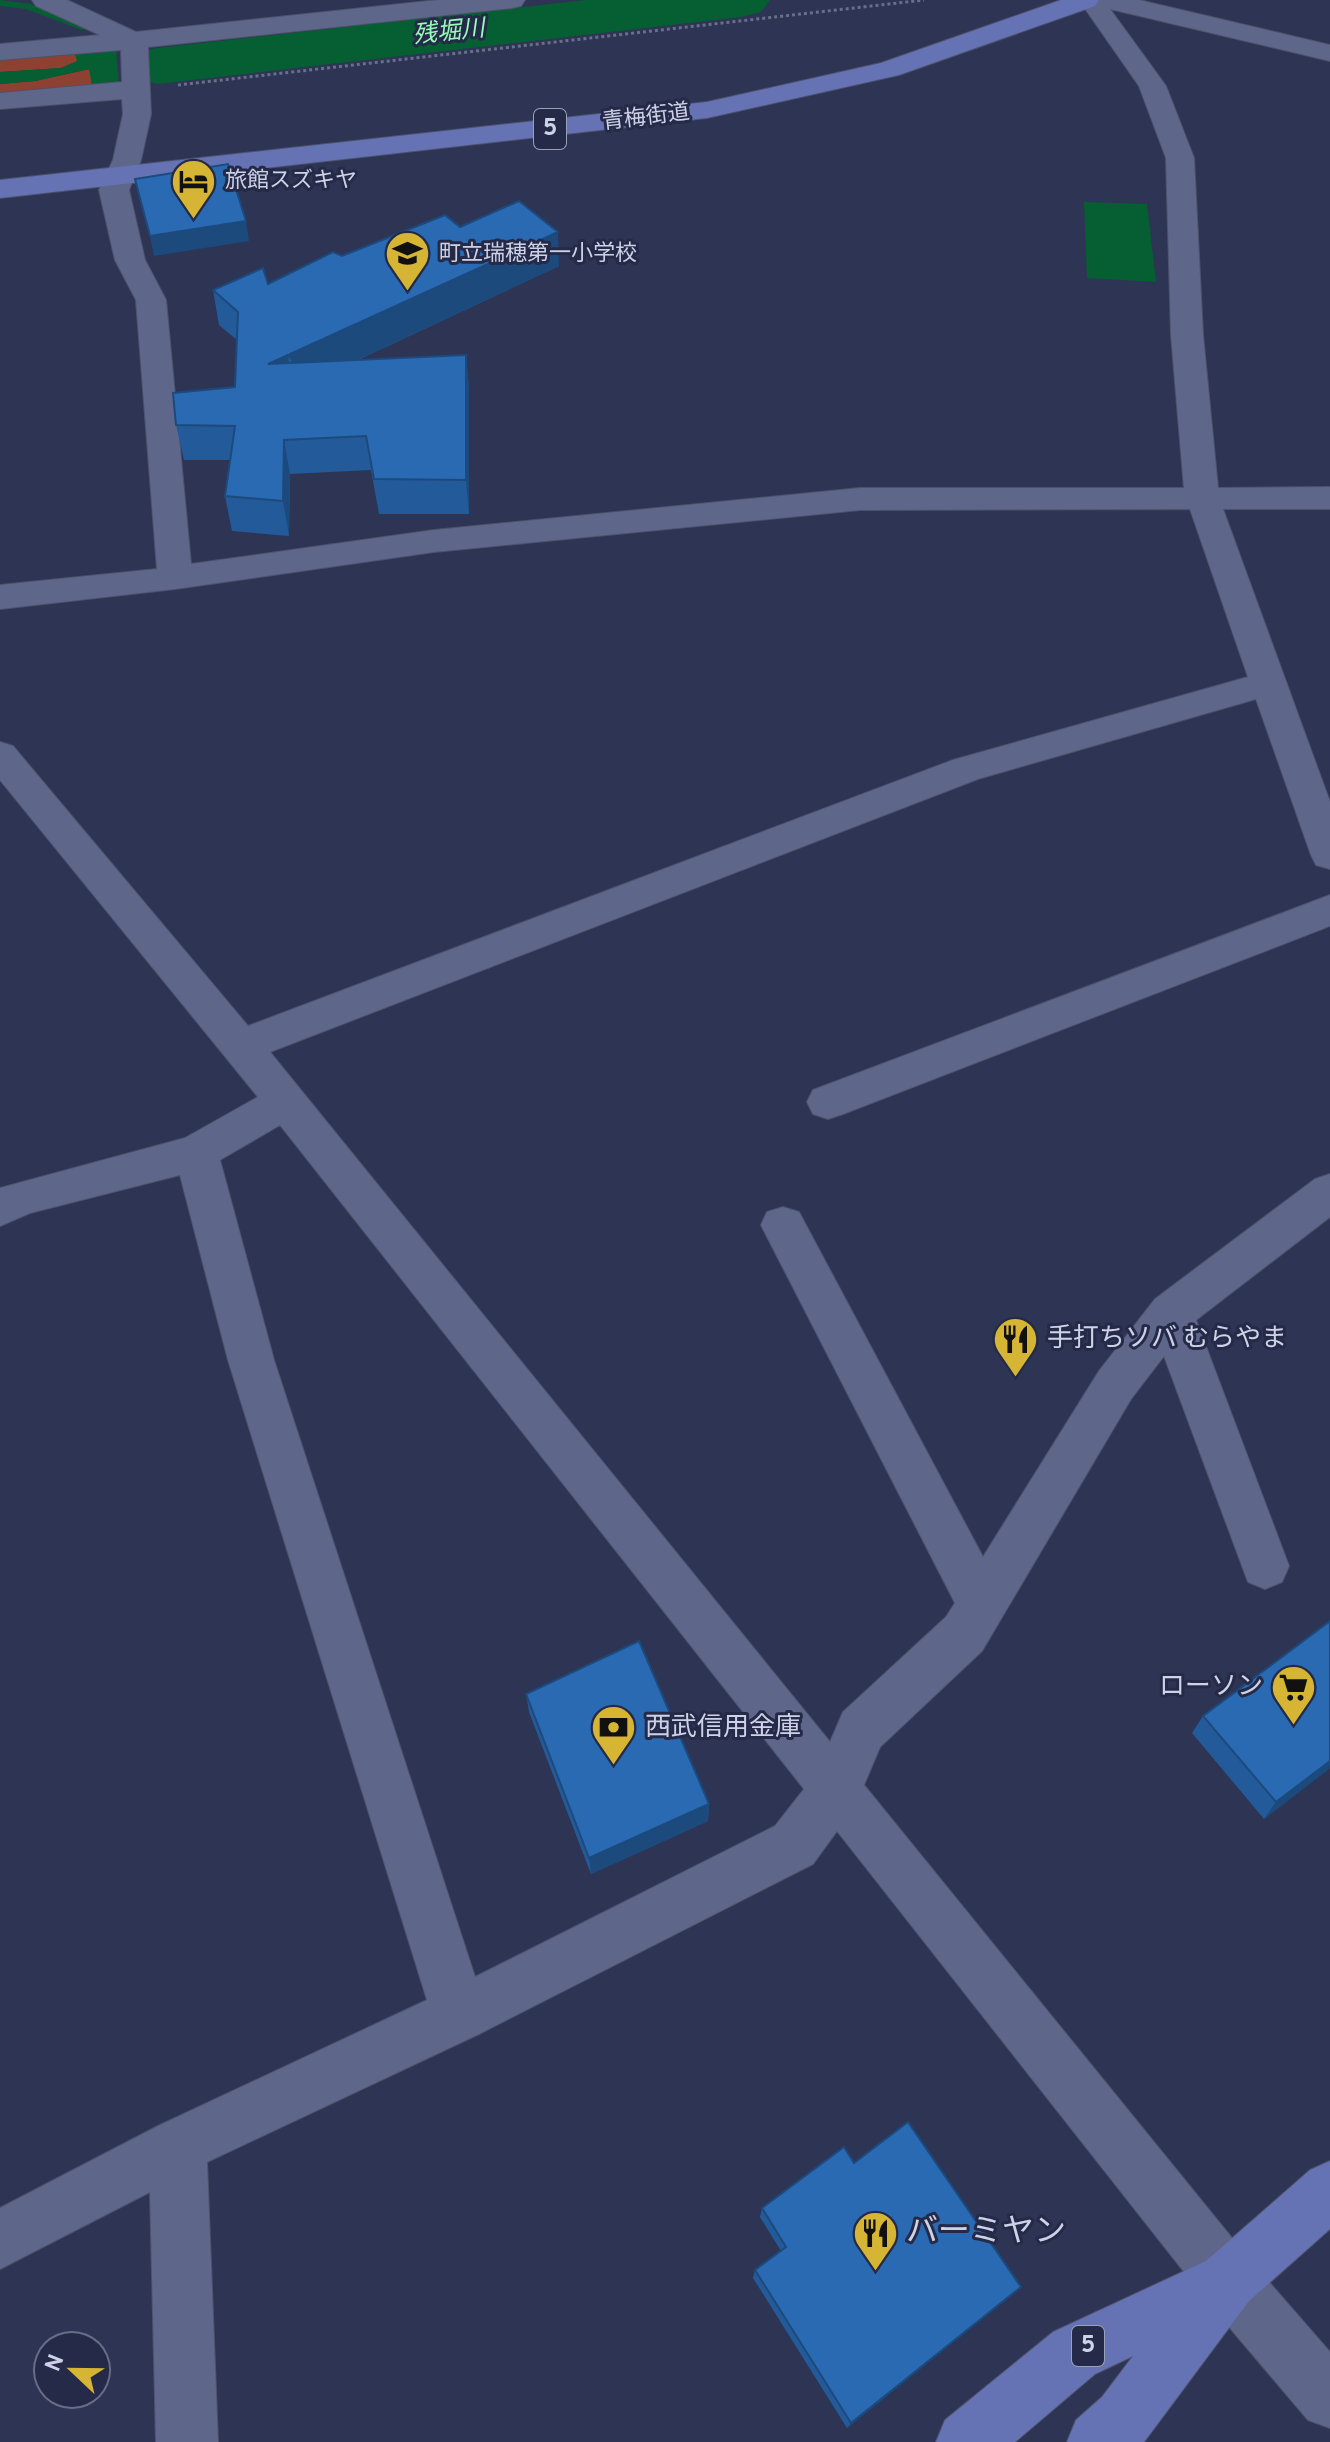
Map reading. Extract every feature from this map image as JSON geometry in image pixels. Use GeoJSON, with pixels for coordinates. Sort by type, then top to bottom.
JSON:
{"type":"FeatureCollection","features":[{"type":"Feature","properties":{"kind":"main road","name":"青梅街道"},"geometry":{"type":"LineString","coordinates":[[0,189],[615,122],[741,104],[889,69],[1089,0]]}},
{"type":"Feature","properties":{"kind":"main road","name":"5"},"geometry":{"type":"LineString","coordinates":[[1098,2442],[1124,2419],[1228,2280],[1330,2190]]}},
{"type":"Feature","properties":{"kind":"main road","name":"5"},"geometry":{"type":"LineString","coordinates":[[967,2442],[1074,2353],[1228,2280]]}},
{"type":"Feature","properties":{"kind":"street"},"geometry":{"type":"LineString","coordinates":[[45,0],[134,43]]}},
{"type":"Feature","properties":{"kind":"street"},"geometry":{"type":"LineString","coordinates":[[167,37],[277,0]]}},
{"type":"Feature","properties":{"kind":"street"},"geometry":{"type":"LineString","coordinates":[[0,52],[134,43],[392,6],[512,0]]}},
{"type":"Feature","properties":{"kind":"street"},"geometry":{"type":"LineString","coordinates":[[1089,0],[1158,96],[1180,158],[1187,335],[1202,496],[1330,853]]}},
{"type":"Feature","properties":{"kind":"street"},"geometry":{"type":"LineString","coordinates":[[1105,0],[1330,53]]}},
{"type":"Feature","properties":{"kind":"street"},"geometry":{"type":"LineString","coordinates":[[134,43],[137,114],[121,176],[114,190],[130,260],[151,300],[175,578]]}},
{"type":"Feature","properties":{"kind":"street"},"geometry":{"type":"LineString","coordinates":[[0,101],[135,87]]}},
{"type":"Feature","properties":{"kind":"street"},"geometry":{"type":"LineString","coordinates":[[0,597],[175,578],[434,541],[860,499],[1330,498]]}},
{"type":"Feature","properties":{"kind":"street"},"geometry":{"type":"LineString","coordinates":[[238,1047],[966,769],[1267,684]]}},
{"type":"Feature","properties":{"kind":"street"},"geometry":{"type":"LineString","coordinates":[[0,755],[238,1047],[286,1101],[1228,2280],[1330,2398]]}},
{"type":"Feature","properties":{"kind":"street"},"geometry":{"type":"LineString","coordinates":[[828,1102],[1330,910]]}},
{"type":"Feature","properties":{"kind":"street"},"geometry":{"type":"LineString","coordinates":[[0,1208],[20,1198],[196,1153],[286,1101]]}},
{"type":"Feature","properties":{"kind":"street"},"geometry":{"type":"LineString","coordinates":[[196,1153],[251,1360],[459,2014]]}},
{"type":"Feature","properties":{"kind":"street"},"geometry":{"type":"LineString","coordinates":[[0,2240],[178,2146],[459,2014],[794,1845],[837,1788],[861,1730],[964,1634],[1115,1385],[1171,1313],[1330,1192]]}},
{"type":"Feature","properties":{"kind":"street"},"geometry":{"type":"LineString","coordinates":[[783,1225],[983,1606]]}},
{"type":"Feature","properties":{"kind":"street"},"geometry":{"type":"LineString","coordinates":[[1171,1313],[1265,1566]]}},
{"type":"Feature","properties":{"kind":"street"},"geometry":{"type":"LineString","coordinates":[[178,2146],[187,2442]]}},
{"type":"Feature","properties":{"kind":"path"},"geometry":{"type":"LineString","coordinates":[[135,87],[924,0]]}},
{"type":"Feature","properties":{"kind":"shaded area"},"geometry":{"type":"Polygon","coordinates":[[[116,48],[119,85],[92,86],[89,69],[35,81],[0,84],[0,72],[61,68],[77,61],[75,54],[116,48]]]}},
{"type":"Feature","properties":{"kind":"shaded area"},"geometry":{"type":"Polygon","coordinates":[[[75,54],[78,61],[61,68],[0,72],[0,60],[75,54]]]}},
{"type":"Feature","properties":{"kind":"shaded area"},"geometry":{"type":"Polygon","coordinates":[[[90,69],[92,86],[0,93],[0,84],[35,81],[90,69]]]}},
{"type":"Feature","properties":{"kind":"shaded area"},"geometry":{"type":"Polygon","coordinates":[[[1084,202],[1147,204],[1156,282],[1087,278],[1084,202]]]}},
{"type":"Feature","properties":{"kind":"building"},"geometry":{"type":"Polygon","coordinates":[[[228,164],[246,221],[150,236],[135,179],[228,164]]]}},
{"type":"Feature","properties":{"kind":"building"},"geometry":{"type":"Polygon","coordinates":[[[519,201],[558,232],[290,354],[292,359],[288,355],[268,364],[466,355],[466,480],[374,479],[366,436],[284,440],[283,501],[225,496],[235,426],[176,425],[173,393],[235,387],[238,312],[213,290],[263,268],[268,284],[333,252],[342,256],[445,215],[460,227],[519,201]]]}},
{"type":"Feature","properties":{"kind":"building"},"geometry":{"type":"Polygon","coordinates":[[[1330,1621],[1330,1761],[1276,1802],[1203,1716],[1330,1621]]]}},
{"type":"Feature","properties":{"kind":"building"},"geometry":{"type":"Polygon","coordinates":[[[639,1641],[709,1804],[589,1858],[526,1694],[639,1641]]]}},
{"type":"Feature","properties":{"kind":"building"},"geometry":{"type":"Polygon","coordinates":[[[908,2122],[1021,2287],[851,2423],[755,2270],[786,2247],[762,2208],[844,2147],[854,2163],[908,2122]]]}},
{"type":"Feature","properties":{"kind":"waterway","name":"残堀川"},"geometry":{"type":"LineString","coordinates":[[157,66],[741,0]]}},
{"type":"Feature","properties":{"kind":"waterway"},"geometry":{"type":"LineString","coordinates":[[0,3],[28,6],[82,27]]}},
{"type":"Feature","properties":{"kind":"place","name":"旅館スズキヤ"},"geometry":{"type":"Point","coordinates":[194,220]}},
{"type":"Feature","properties":{"kind":"place","name":"町立瑞穂第一小学校"},"geometry":{"type":"Point","coordinates":[408,293]}},
{"type":"Feature","properties":{"kind":"place","name":"手打ちソバ むらやま"},"geometry":{"type":"Point","coordinates":[1016,1378]}},
{"type":"Feature","properties":{"kind":"place","name":"ローソン"},"geometry":{"type":"Point","coordinates":[1294,1726]}},
{"type":"Feature","properties":{"kind":"place","name":"西武信用金庫"},"geometry":{"type":"Point","coordinates":[614,1767]}},
{"type":"Feature","properties":{"kind":"place","name":"バーミヤン"},"geometry":{"type":"Point","coordinates":[875,2272]}}]}
